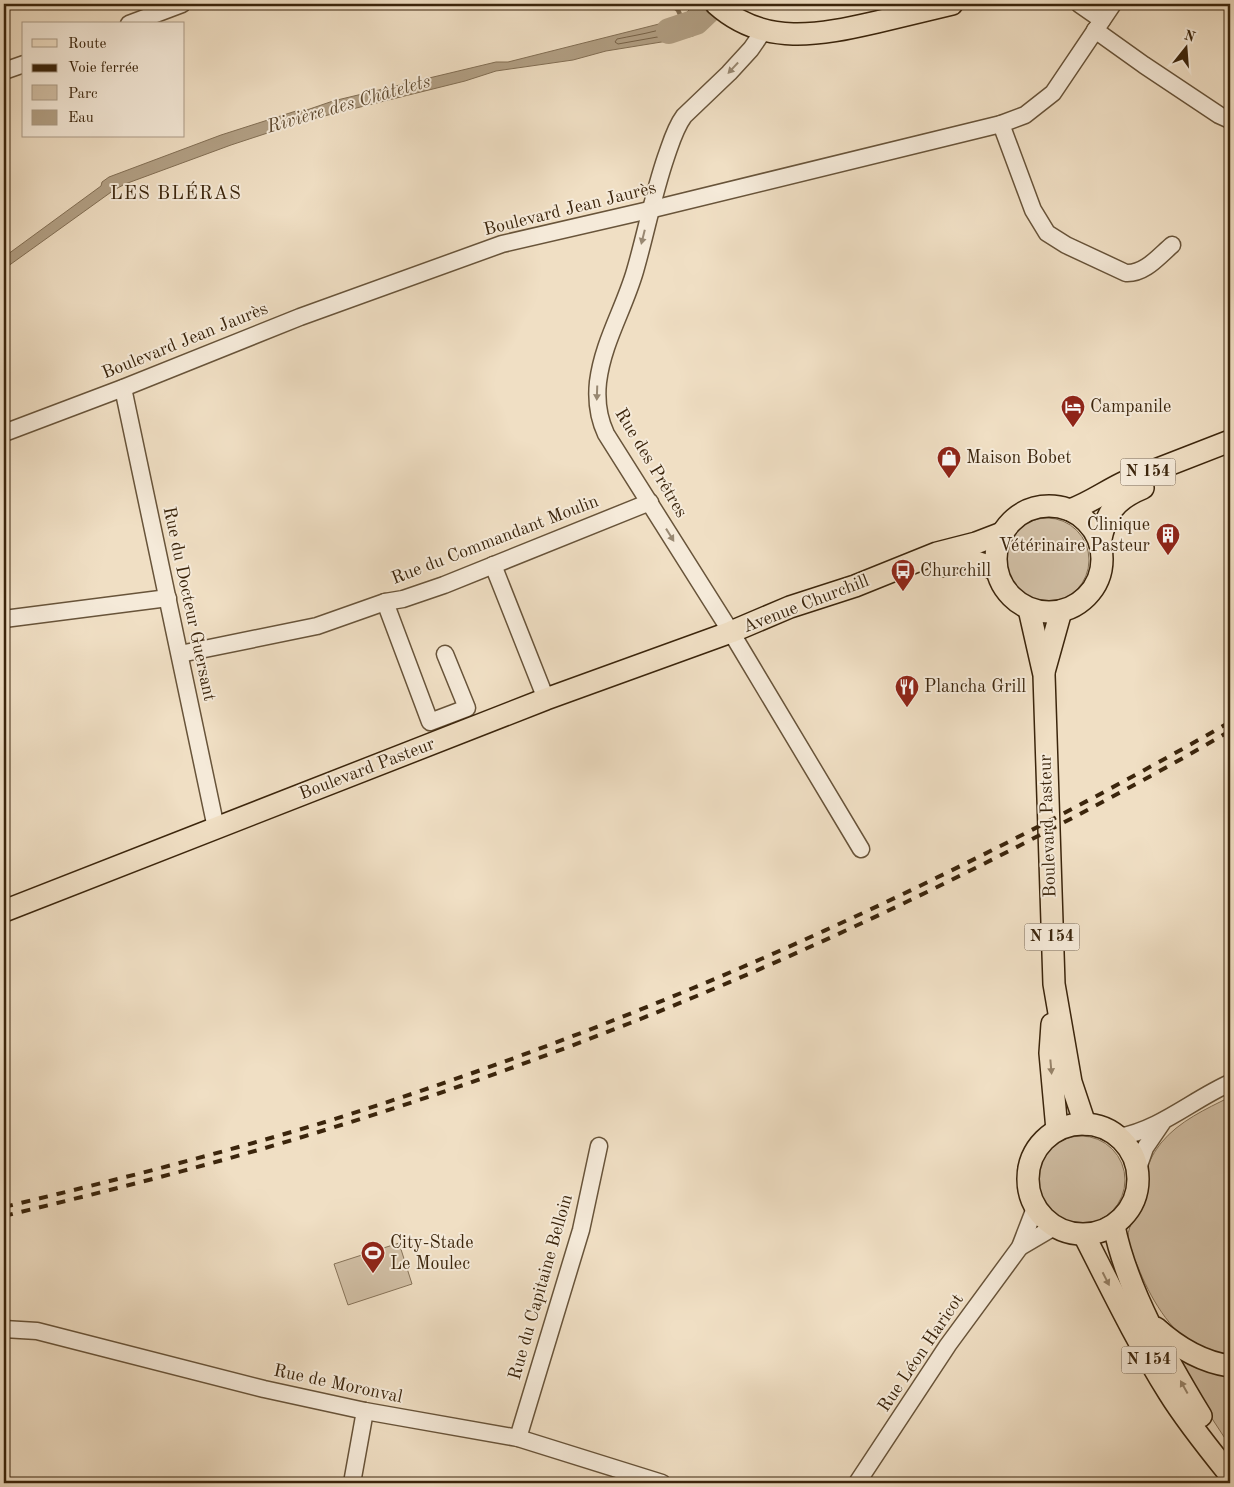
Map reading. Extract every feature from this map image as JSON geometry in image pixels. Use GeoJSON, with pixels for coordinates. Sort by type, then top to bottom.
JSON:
{"type":"FeatureCollection","features":[{"type":"Feature","properties":{"kind":"main road"},"geometry":{"type":"LineString","coordinates":[[721,8],[744,23],[764,30],[796,34],[840,30],[952,4]]}},
{"type":"Feature","properties":{"kind":"main road","name":"N 154"},"geometry":{"type":"LineString","coordinates":[[1070,510],[1092,501],[1113,487],[1230,441]]}},
{"type":"Feature","properties":{"kind":"main road","name":"N 154"},"geometry":{"type":"LineString","coordinates":[[1100,543],[1102,531],[1109,514],[1120,499],[1230,456]]}},
{"type":"Feature","properties":{"kind":"main road"},"geometry":{"type":"LineString","coordinates":[[1051,506],[1070,510],[1088,524],[1100,543],[1101,569],[1095,586],[1084,599],[1070,608],[1061,611],[1045,612],[1029,609],[1014,600],[1008,593],[996,570],[996,551],[1002,533],[1015,518],[1032,509],[1051,506]]}},
{"type":"Feature","properties":{"kind":"main road","name":"Avenue Churchill"},"geometry":{"type":"LineString","coordinates":[[731,632],[790,607],[855,586],[937,553],[976,543],[1002,533]]}},
{"type":"Feature","properties":{"kind":"main road","name":"Avenue Churchill"},"geometry":{"type":"LineString","coordinates":[[731,632],[826,609],[958,560],[976,561],[996,570]]}},
{"type":"Feature","properties":{"kind":"main road","name":"N 154"},"geometry":{"type":"LineString","coordinates":[[1029,609],[1044,675]]}},
{"type":"Feature","properties":{"kind":"main road","name":"N 154"},"geometry":{"type":"LineString","coordinates":[[1044,675],[1061,611]]}},
{"type":"Feature","properties":{"kind":"main road","name":"Boulevard Pasteur"},"geometry":{"type":"LineString","coordinates":[[4,911],[546,699],[731,632]]}},
{"type":"Feature","properties":{"kind":"main road","name":"Boulevard Pasteur"},"geometry":{"type":"LineString","coordinates":[[1044,675],[1054,984],[1070,1082],[1085,1124]]}},
{"type":"Feature","properties":{"kind":"main road","name":"N 154"},"geometry":{"type":"LineString","coordinates":[[1054,984],[1050,1053],[1057,1130]]}},
{"type":"Feature","properties":{"kind":"main road"},"geometry":{"type":"LineString","coordinates":[[1085,1124],[1103,1128],[1119,1137],[1131,1151],[1138,1168],[1138,1184],[1135,1201],[1126,1215],[1114,1226],[1100,1232],[1084,1235],[1069,1233],[1054,1227],[1043,1218],[1035,1208],[1028,1191],[1028,1173],[1032,1156],[1042,1141],[1057,1130],[1070,1125],[1085,1124]]}},
{"type":"Feature","properties":{"kind":"main road","name":"N 154"},"geometry":{"type":"LineString","coordinates":[[1114,1226],[1118,1249],[1145,1313],[1190,1399],[1230,1457]]}},
{"type":"Feature","properties":{"kind":"main road","name":"N 154"},"geometry":{"type":"LineString","coordinates":[[1084,1235],[1126,1319],[1170,1394],[1208,1448],[1230,1475]]}},
{"type":"Feature","properties":{"kind":"main road"},"geometry":{"type":"LineString","coordinates":[[1145,1313],[1164,1335],[1186,1350],[1203,1359],[1230,1366]]}},
{"type":"Feature","properties":{"kind":"street"},"geometry":{"type":"LineString","coordinates":[[134,22],[182,4]]}},
{"type":"Feature","properties":{"kind":"street"},"geometry":{"type":"LineString","coordinates":[[1079,4],[1099,26],[1144,65],[1230,120]]}},
{"type":"Feature","properties":{"kind":"street","name":"Boulevard Jean Jaurès"},"geometry":{"type":"LineString","coordinates":[[4,433],[123,388],[300,317],[502,244],[650,210],[1001,124],[1024,115],[1053,93],[1113,4]]}},
{"type":"Feature","properties":{"kind":"street","name":"Rue des Prêtres"},"geometry":{"type":"LineString","coordinates":[[764,30],[734,67],[678,124],[658,178],[635,272],[611,330],[600,370],[597,404],[600,420],[606,434],[731,632],[861,849]]}},
{"type":"Feature","properties":{"kind":"street"},"geometry":{"type":"LineString","coordinates":[[4,71],[22,65]]}},
{"type":"Feature","properties":{"kind":"street"},"geometry":{"type":"LineString","coordinates":[[1001,124],[1033,210],[1042,226],[1054,238],[1126,273],[1136,272],[1150,265],[1172,245]]}},
{"type":"Feature","properties":{"kind":"street","name":"Rue du Docteur Guersant"},"geometry":{"type":"LineString","coordinates":[[123,388],[216,828]]}},
{"type":"Feature","properties":{"kind":"street","name":"Rue du Commandant Moulin"},"geometry":{"type":"LineString","coordinates":[[180,654],[317,626],[385,602],[403,599],[494,565],[650,502]]}},
{"type":"Feature","properties":{"kind":"street"},"geometry":{"type":"LineString","coordinates":[[494,565],[546,699]]}},
{"type":"Feature","properties":{"kind":"street"},"geometry":{"type":"LineString","coordinates":[[4,619],[168,598]]}},
{"type":"Feature","properties":{"kind":"street"},"geometry":{"type":"LineString","coordinates":[[385,602],[430,722],[467,708],[445,654]]}},
{"type":"Feature","properties":{"kind":"street"},"geometry":{"type":"LineString","coordinates":[[1119,1137],[1148,1130],[1211,1092],[1230,1083]]}},
{"type":"Feature","properties":{"kind":"street"},"geometry":{"type":"LineString","coordinates":[[1138,1168],[1146,1148],[1165,1120]]}},
{"type":"Feature","properties":{"kind":"street","name":"Rue du Capitaine Belloin"},"geometry":{"type":"LineString","coordinates":[[518,1438],[581,1230],[599,1146]]}},
{"type":"Feature","properties":{"kind":"street","name":"Rue Léon Haricot"},"geometry":{"type":"LineString","coordinates":[[857,1483],[948,1345],[1020,1247],[1035,1208]]}},
{"type":"Feature","properties":{"kind":"street","name":"Rue Léon Haricot"},"geometry":{"type":"LineString","coordinates":[[1020,1247],[1054,1227]]}},
{"type":"Feature","properties":{"kind":"street","name":"Rue de Moronval"},"geometry":{"type":"LineString","coordinates":[[4,1329],[37,1331],[264,1389],[365,1412],[518,1438],[662,1483]]}},
{"type":"Feature","properties":{"kind":"street"},"geometry":{"type":"LineString","coordinates":[[352,1483],[365,1412]]}},
{"type":"Feature","properties":{"kind":"green space"},"geometry":{"type":"Polygon","coordinates":[[[1047,518],[1063,521],[1077,530],[1086,544],[1089,560],[1086,576],[1077,590],[1063,599],[1047,602],[1031,599],[1017,590],[1008,576],[1005,560],[1008,544],[1017,530],[1031,521],[1047,518]]]}},
{"type":"Feature","properties":{"kind":"green space"},"geometry":{"type":"Polygon","coordinates":[[[1230,1097],[1230,1360],[1198,1347],[1178,1333],[1154,1301],[1148,1289],[1129,1245],[1128,1233],[1146,1192],[1148,1166],[1159,1146],[1168,1135],[1184,1122],[1230,1097]]]}},
{"type":"Feature","properties":{"kind":"green space"},"geometry":{"type":"Polygon","coordinates":[[[1081,1136],[1098,1140],[1112,1149],[1121,1163],[1125,1180],[1121,1197],[1112,1211],[1098,1220],[1081,1224],[1064,1220],[1050,1211],[1041,1197],[1037,1180],[1041,1163],[1050,1149],[1064,1140],[1081,1136]]]}},
{"type":"Feature","properties":{"kind":"green space","name":"City-Stade Le Moulec"},"geometry":{"type":"Polygon","coordinates":[[[399,1243],[412,1284],[348,1305],[334,1264],[399,1243]]]}},
{"type":"Feature","properties":{"kind":"green space"},"geometry":{"type":"Polygon","coordinates":[[[1174,1350],[1230,1372],[1230,1446],[1190,1385],[1174,1350]]]}},
{"type":"Feature","properties":{"kind":"water"},"geometry":{"type":"Polygon","coordinates":[[[691,8],[710,25],[693,36],[606,51],[573,60],[496,71],[465,81],[304,121],[231,145],[125,184],[4,269],[4,257],[101,186],[102,182],[109,177],[221,135],[296,111],[298,113],[333,101],[496,62],[508,62],[659,24],[675,19],[682,14],[684,15],[691,8]]]}},
{"type":"Feature","properties":{"kind":"waterway"},"geometry":{"type":"LineString","coordinates":[[671,4],[678,10],[682,19]]}},
{"type":"Feature","properties":{"kind":"waterway","name":"Rivière des Châtelets"},"geometry":{"type":"LineString","coordinates":[[669,31],[696,22],[715,4]]}},
{"type":"Feature","properties":{"kind":"railway"},"geometry":{"type":"LineString","coordinates":[[4,1207],[165,1167],[325,1122],[443,1083],[560,1041],[789,947],[901,895],[1012,840],[1230,722]]}},
{"type":"Feature","properties":{"kind":"railway"},"geometry":{"type":"LineString","coordinates":[[4,1216],[245,1154],[417,1101],[508,1069],[688,1000],[777,962],[952,880],[1111,798],[1230,731]]}},
{"type":"Feature","properties":{"kind":"place","name":"Campanile"},"geometry":{"type":"Point","coordinates":[1073,428]}},
{"type":"Feature","properties":{"kind":"place","name":"Maison Bobet"},"geometry":{"type":"Point","coordinates":[949,479]}},
{"type":"Feature","properties":{"kind":"place","name":"Clinique Vétérinaire Pasteur"},"geometry":{"type":"Point","coordinates":[1168,556]}},
{"type":"Feature","properties":{"kind":"place","name":"Churchill"},"geometry":{"type":"Point","coordinates":[903,592]}},
{"type":"Feature","properties":{"kind":"place","name":"Plancha Grill"},"geometry":{"type":"Point","coordinates":[907,708]}},
{"type":"Feature","properties":{"kind":"place","name":"City-Stade Le Moulec"},"geometry":{"type":"Point","coordinates":[373,1274]}},
{"type":"Feature","properties":{"kind":"district","name":"LES BLÉRAS"},"geometry":{"type":"Point","coordinates":[176,194]}}]}
